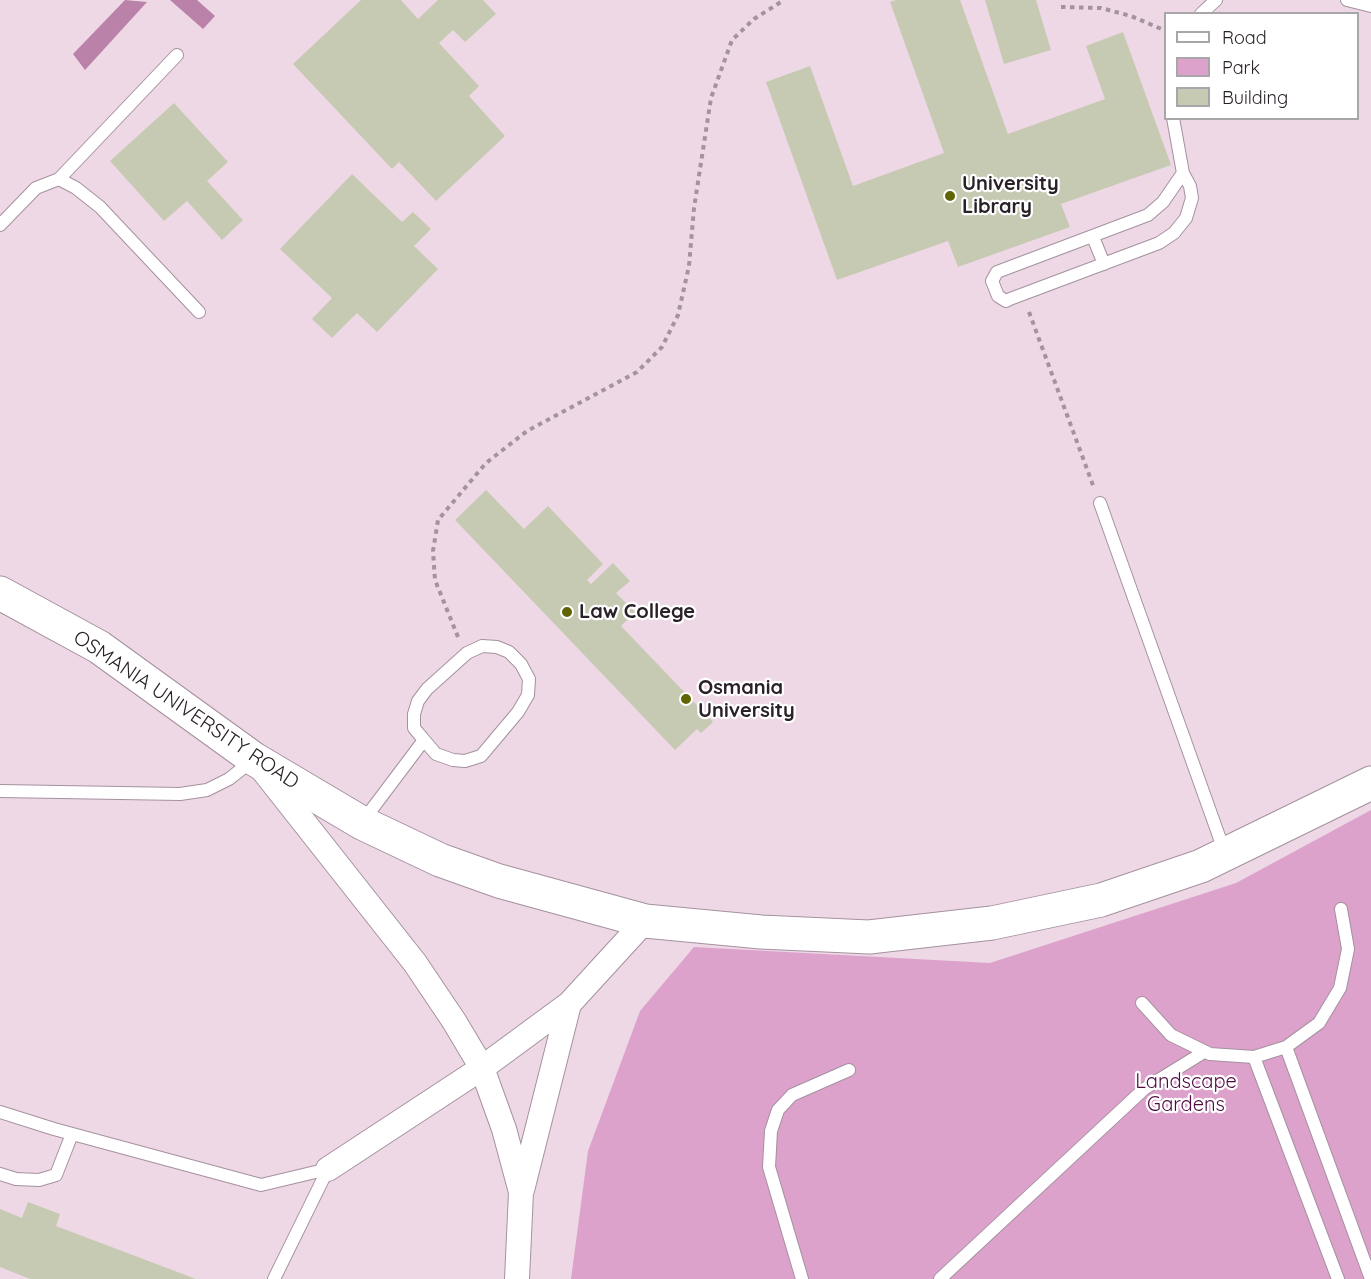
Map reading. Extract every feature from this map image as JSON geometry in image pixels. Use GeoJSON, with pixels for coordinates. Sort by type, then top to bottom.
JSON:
{"type":"FeatureCollection","features":[{"type":"Feature","properties":{"kind":"main road","name":"OSMANIA UNIVERSITY ROAD"},"geometry":{"type":"LineString","coordinates":[[0,593],[99,646],[254,759],[362,823],[440,860],[499,881],[645,921],[761,932],[881,936],[992,922],[1101,900],[1201,866],[1371,783]]}},
{"type":"Feature","properties":{"kind":"street"},"geometry":{"type":"LineString","coordinates":[[254,759],[415,963],[454,1021],[482,1068],[504,1129],[521,1192]]}},
{"type":"Feature","properties":{"kind":"street"},"geometry":{"type":"LineString","coordinates":[[328,1169],[482,1068],[569,1004],[645,921]]}},
{"type":"Feature","properties":{"kind":"street"},"geometry":{"type":"LineString","coordinates":[[518,1279],[521,1192],[569,1004]]}},
{"type":"Feature","properties":{"kind":"lane"},"geometry":{"type":"LineString","coordinates":[[1203,12],[1216,0]]}},
{"type":"Feature","properties":{"kind":"lane"},"geometry":{"type":"LineString","coordinates":[[1347,0],[1371,6]]}},
{"type":"Feature","properties":{"kind":"lane"},"geometry":{"type":"LineString","coordinates":[[0,225],[36,188],[58,179],[177,55]]}},
{"type":"Feature","properties":{"kind":"lane"},"geometry":{"type":"LineString","coordinates":[[1173,120],[1182,173],[1190,186],[1192,198],[1186,218],[1174,233],[1160,243],[1023,295],[1002,299],[992,281],[997,272],[1148,214],[1163,202],[1182,173]]}},
{"type":"Feature","properties":{"kind":"lane"},"geometry":{"type":"LineString","coordinates":[[58,179],[100,207],[199,312]]}},
{"type":"Feature","properties":{"kind":"lane"},"geometry":{"type":"LineString","coordinates":[[1093,237],[1104,264]]}},
{"type":"Feature","properties":{"kind":"lane"},"geometry":{"type":"LineString","coordinates":[[1100,503],[1225,854]]}},
{"type":"Feature","properties":{"kind":"lane"},"geometry":{"type":"LineString","coordinates":[[482,646],[497,647],[509,652],[521,664],[530,679],[528,696],[518,712],[481,756],[465,761],[453,760],[436,754],[414,728],[414,714],[418,701],[427,689],[467,653],[482,646]]}},
{"type":"Feature","properties":{"kind":"lane"},"geometry":{"type":"LineString","coordinates":[[362,823],[424,740]]}},
{"type":"Feature","properties":{"kind":"lane"},"geometry":{"type":"LineString","coordinates":[[0,791],[180,794],[207,790],[229,779],[254,759]]}},
{"type":"Feature","properties":{"kind":"lane"},"geometry":{"type":"LineString","coordinates":[[1142,1003],[1171,1035],[1210,1054],[1254,1057],[1286,1047],[1319,1023],[1340,988],[1348,949],[1341,909]]}},
{"type":"Feature","properties":{"kind":"lane"},"geometry":{"type":"LineString","coordinates":[[1286,1047],[1371,1279]]}},
{"type":"Feature","properties":{"kind":"lane"},"geometry":{"type":"LineString","coordinates":[[940,1279],[1144,1089],[1204,1052]]}},
{"type":"Feature","properties":{"kind":"lane"},"geometry":{"type":"LineString","coordinates":[[1254,1057],[1338,1279]]}},
{"type":"Feature","properties":{"kind":"lane"},"geometry":{"type":"LineString","coordinates":[[802,1279],[769,1167],[771,1131],[778,1110],[792,1095],[849,1070]]}},
{"type":"Feature","properties":{"kind":"lane"},"geometry":{"type":"LineString","coordinates":[[0,1112],[261,1185],[328,1169]]}},
{"type":"Feature","properties":{"kind":"lane"},"geometry":{"type":"LineString","coordinates":[[0,1174],[16,1179],[39,1180],[56,1175],[72,1134]]}},
{"type":"Feature","properties":{"kind":"lane"},"geometry":{"type":"LineString","coordinates":[[274,1279],[328,1169]]}},
{"type":"Feature","properties":{"kind":"path"},"geometry":{"type":"LineString","coordinates":[[467,653],[453,627],[435,580],[433,551],[438,520],[486,463],[527,431],[637,372],[662,347],[678,315],[689,266],[694,208],[711,98],[732,40],[754,19],[784,0]]}},
{"type":"Feature","properties":{"kind":"path"},"geometry":{"type":"LineString","coordinates":[[1062,7],[1101,8],[1131,16],[1164,30]]}},
{"type":"Feature","properties":{"kind":"path"},"geometry":{"type":"LineString","coordinates":[[1023,295],[1100,503]]}},
{"type":"Feature","properties":{"kind":"green space","name":"Landscape Gardens"},"geometry":{"type":"Polygon","coordinates":[[[1371,810],[1371,1279],[571,1279],[588,1151],[640,1011],[694,947],[990,963],[1236,883],[1371,810]]]}},
{"type":"Feature","properties":{"kind":"shaded area"},"geometry":{"type":"Polygon","coordinates":[[[125,0],[147,2],[85,70],[73,54],[125,0]]]}},
{"type":"Feature","properties":{"kind":"shaded area"},"geometry":{"type":"Polygon","coordinates":[[[170,0],[197,0],[215,16],[203,29],[170,0]]]}},
{"type":"Feature","properties":{"kind":"building"},"geometry":{"type":"Polygon","coordinates":[[[361,0],[401,0],[418,19],[438,0],[483,0],[496,14],[465,42],[453,30],[439,43],[479,86],[469,96],[505,136],[436,201],[399,162],[392,169],[293,64],[361,0]]]}},
{"type":"Feature","properties":{"kind":"building"},"geometry":{"type":"Polygon","coordinates":[[[896,0],[960,0],[1008,134],[1105,99],[1086,46],[1123,32],[1171,165],[1061,204],[1070,227],[958,267],[948,241],[837,280],[766,82],[810,66],[853,186],[944,153],[890,2],[896,0]]]}},
{"type":"Feature","properties":{"kind":"building"},"geometry":{"type":"Polygon","coordinates":[[[985,0],[1036,0],[1051,50],[1004,64],[985,0]]]}},
{"type":"Feature","properties":{"kind":"building"},"geometry":{"type":"Polygon","coordinates":[[[174,103],[228,162],[207,181],[243,220],[222,240],[187,201],[164,221],[110,161],[174,103]]]}},
{"type":"Feature","properties":{"kind":"building"},"geometry":{"type":"Polygon","coordinates":[[[352,174],[402,222],[413,212],[431,229],[414,246],[438,269],[377,332],[357,313],[332,338],[312,319],[332,298],[280,249],[352,174]]]}},
{"type":"Feature","properties":{"kind":"building"},"geometry":{"type":"Polygon","coordinates":[[[486,490],[524,529],[548,506],[603,564],[587,580],[591,584],[613,563],[630,581],[616,593],[635,612],[621,626],[713,722],[701,733],[697,729],[675,750],[455,520],[486,490]]]}},
{"type":"Feature","properties":{"kind":"building"},"geometry":{"type":"Polygon","coordinates":[[[28,1202],[60,1214],[56,1226],[196,1279],[30,1279],[0,1267],[0,1209],[22,1218],[28,1202]]]}},
{"type":"Feature","properties":{"kind":"place","name":"University Library"},"geometry":{"type":"Point","coordinates":[950,196]}},
{"type":"Feature","properties":{"kind":"place","name":"Law College"},"geometry":{"type":"Point","coordinates":[567,612]}},
{"type":"Feature","properties":{"kind":"place","name":"Osmania University"},"geometry":{"type":"Point","coordinates":[686,699]}}]}
